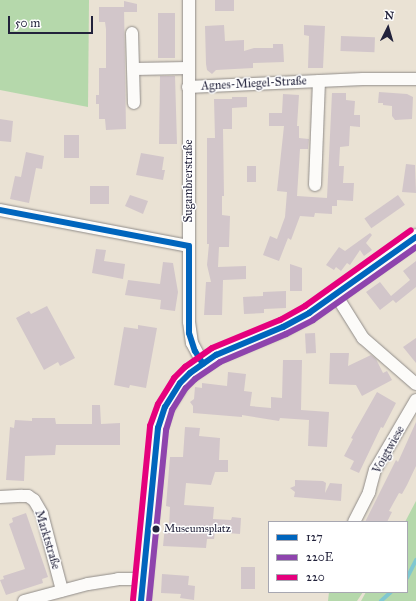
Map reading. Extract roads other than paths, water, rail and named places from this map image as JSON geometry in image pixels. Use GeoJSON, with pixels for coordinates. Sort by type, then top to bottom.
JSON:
{"type":"FeatureCollection","features":[{"type":"Feature","properties":{"kind":"main road"},"geometry":{"type":"LineString","coordinates":[[141,601],[158,428],[165,407],[180,383],[216,355],[283,327],[336,295],[416,237]]}},
{"type":"Feature","properties":{"kind":"street","name":"Sugambrerstraße"},"geometry":{"type":"LineString","coordinates":[[189,0],[188,87],[190,333],[195,351],[203,364]]}},
{"type":"Feature","properties":{"kind":"street"},"geometry":{"type":"LineString","coordinates":[[132,33],[134,103]]}},
{"type":"Feature","properties":{"kind":"street"},"geometry":{"type":"LineString","coordinates":[[134,69],[188,68]]}},
{"type":"Feature","properties":{"kind":"street","name":"Agnes-Miegel-Straße"},"geometry":{"type":"LineString","coordinates":[[188,87],[319,81],[416,79]]}},
{"type":"Feature","properties":{"kind":"street","name":"Agnes-Miegel-Straße"},"geometry":{"type":"LineString","coordinates":[[315,185],[319,81]]}},
{"type":"Feature","properties":{"kind":"street"},"geometry":{"type":"LineString","coordinates":[[0,210],[189,246]]}},
{"type":"Feature","properties":{"kind":"street"},"geometry":{"type":"LineString","coordinates":[[336,295],[363,338],[416,384]]}},
{"type":"Feature","properties":{"kind":"street","name":"Voigtwiese"},"geometry":{"type":"LineString","coordinates":[[354,521],[369,492],[375,470],[416,400]]}},
{"type":"Feature","properties":{"kind":"street","name":"Marktstraße"},"geometry":{"type":"LineString","coordinates":[[0,498],[28,496],[34,500],[42,514],[62,590]]}},
{"type":"Feature","properties":{"kind":"street"},"geometry":{"type":"LineString","coordinates":[[24,601],[62,590],[118,579],[144,579]]}},
{"type":"Feature","properties":{"kind":"waterway"},"geometry":{"type":"LineString","coordinates":[[408,576],[416,560]]}},
{"type":"Feature","properties":{"kind":"waterway"},"geometry":{"type":"LineString","coordinates":[[381,601],[390,593]]}},
{"type":"Feature","properties":{"kind":"place","name":"Museumsplatz"},"geometry":{"type":"Point","coordinates":[156,529]}}]}
